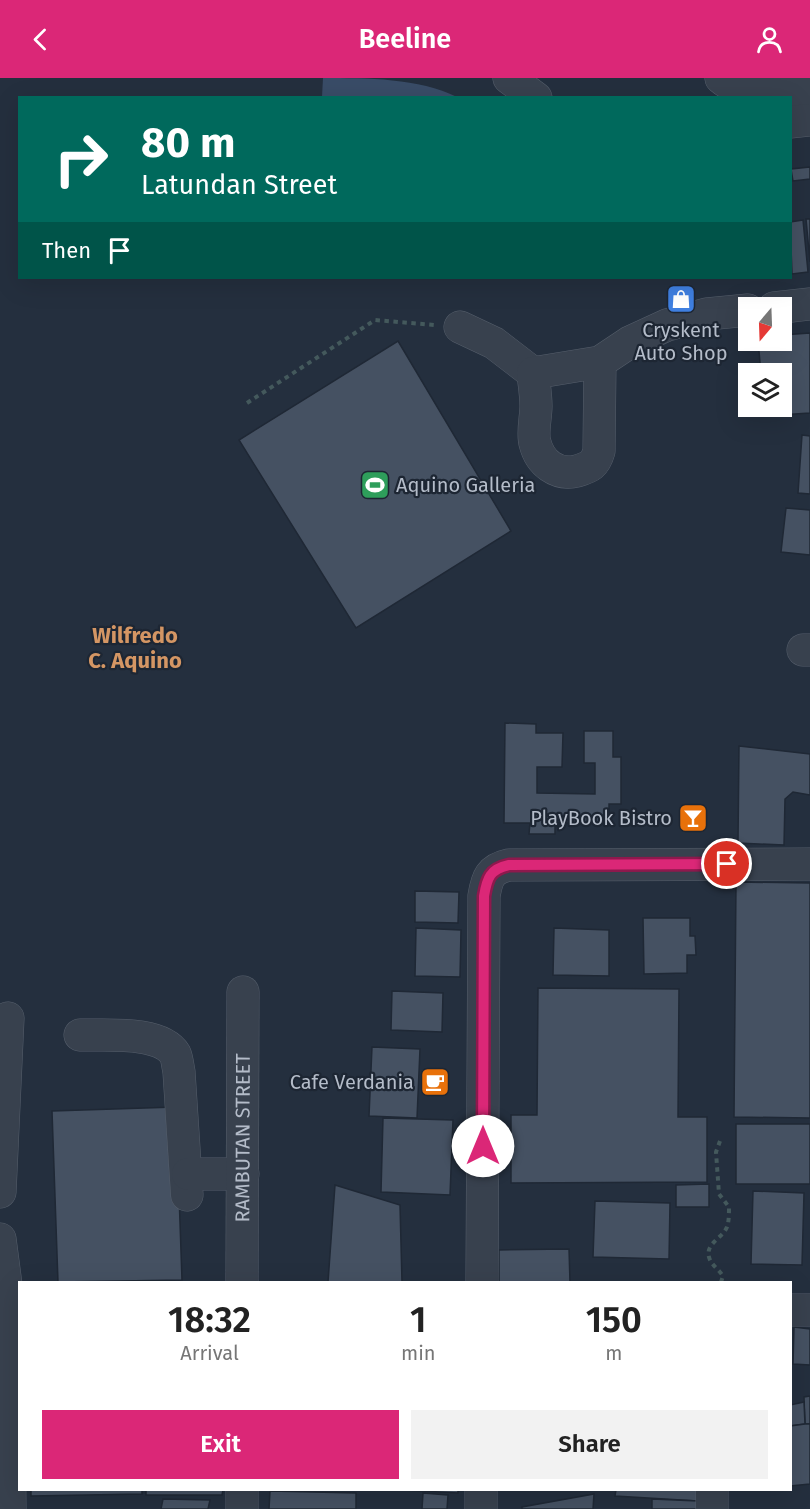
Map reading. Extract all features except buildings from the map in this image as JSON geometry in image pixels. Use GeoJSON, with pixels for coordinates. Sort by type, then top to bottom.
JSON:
{"type":"FeatureCollection","features":[{"type":"Feature","properties":{"kind":"street"},"geometry":{"type":"LineString","coordinates":[[509,78],[533,96]]}},
{"type":"Feature","properties":{"kind":"street"},"geometry":{"type":"LineString","coordinates":[[721,78],[728,84],[748,91],[810,92]]}},
{"type":"Feature","properties":{"kind":"street"},"geometry":{"type":"LineString","coordinates":[[792,122],[810,120]]}},
{"type":"Feature","properties":{"kind":"street"},"geometry":{"type":"LineString","coordinates":[[792,306],[810,304]]}},
{"type":"Feature","properties":{"kind":"street"},"geometry":{"type":"LineString","coordinates":[[533,373],[600,362],[630,342],[667,325],[707,314],[738,311]]}},
{"type":"Feature","properties":{"kind":"street"},"geometry":{"type":"LineString","coordinates":[[460,327],[494,343],[533,373],[536,402],[535,443],[546,463],[557,472],[570,473],[588,468],[596,462],[599,451],[600,362]]}},
{"type":"Feature","properties":{"kind":"street"},"geometry":{"type":"LineString","coordinates":[[482,1281],[484,896],[490,874],[497,868],[509,865],[810,864]]}},
{"type":"Feature","properties":{"kind":"street","name":"RAMBUTAN STREET"},"geometry":{"type":"LineString","coordinates":[[242,1281],[243,992]]}},
{"type":"Feature","properties":{"kind":"street"},"geometry":{"type":"LineString","coordinates":[[0,1192],[8,1018]]}},
{"type":"Feature","properties":{"kind":"street"},"geometry":{"type":"LineString","coordinates":[[80,1035],[145,1037],[161,1041],[174,1053],[180,1072],[188,1184],[243,1174]]}},
{"type":"Feature","properties":{"kind":"street"},"geometry":{"type":"LineString","coordinates":[[0,1239],[9,1300],[10,1509]]}},
{"type":"Feature","properties":{"kind":"street"},"geometry":{"type":"LineString","coordinates":[[792,1310],[810,1310]]}},
{"type":"Feature","properties":{"kind":"street"},"geometry":{"type":"LineString","coordinates":[[242,1491],[242,1509]]}},
{"type":"Feature","properties":{"kind":"street"},"geometry":{"type":"LineString","coordinates":[[481,1491],[481,1509]]}},
{"type":"Feature","properties":{"kind":"street"},"geometry":{"type":"LineString","coordinates":[[712,1491],[712,1509]]}},
{"type":"Feature","properties":{"kind":"path"},"geometry":{"type":"LineString","coordinates":[[248,403],[375,320],[460,327]]}},
{"type":"Feature","properties":{"kind":"path"},"geometry":{"type":"LineString","coordinates":[[720,1141],[717,1152],[718,1194],[729,1207],[729,1212],[727,1227],[712,1243],[708,1254],[711,1262],[723,1276],[721,1281]]}},
{"type":"Feature","properties":{"kind":"water"},"geometry":{"type":"Polygon","coordinates":[[[323,78],[392,80],[426,86],[454,96],[322,96],[323,78]]]}},
{"type":"Feature","properties":{"kind":"place","name":"Cryskent Auto Shop"},"geometry":{"type":"Point","coordinates":[681,299]}},
{"type":"Feature","properties":{"kind":"place","name":"Aquino Galleria"},"geometry":{"type":"Point","coordinates":[375,485]}},
{"type":"Feature","properties":{"kind":"place","name":"PlayBook Bistro"},"geometry":{"type":"Point","coordinates":[693,818]}},
{"type":"Feature","properties":{"kind":"place","name":"Cafe Verdania"},"geometry":{"type":"Point","coordinates":[435,1082]}},
{"type":"Feature","properties":{"kind":"district","name":"Wilfredo C. Aquino"},"geometry":{"type":"Point","coordinates":[135,648]}},
{"type":"Feature","properties":{"kind":"route"},"geometry":{"type":"LineString","coordinates":[[483,1146],[484,896],[490,874],[497,868],[509,865],[727,864]]}}]}
